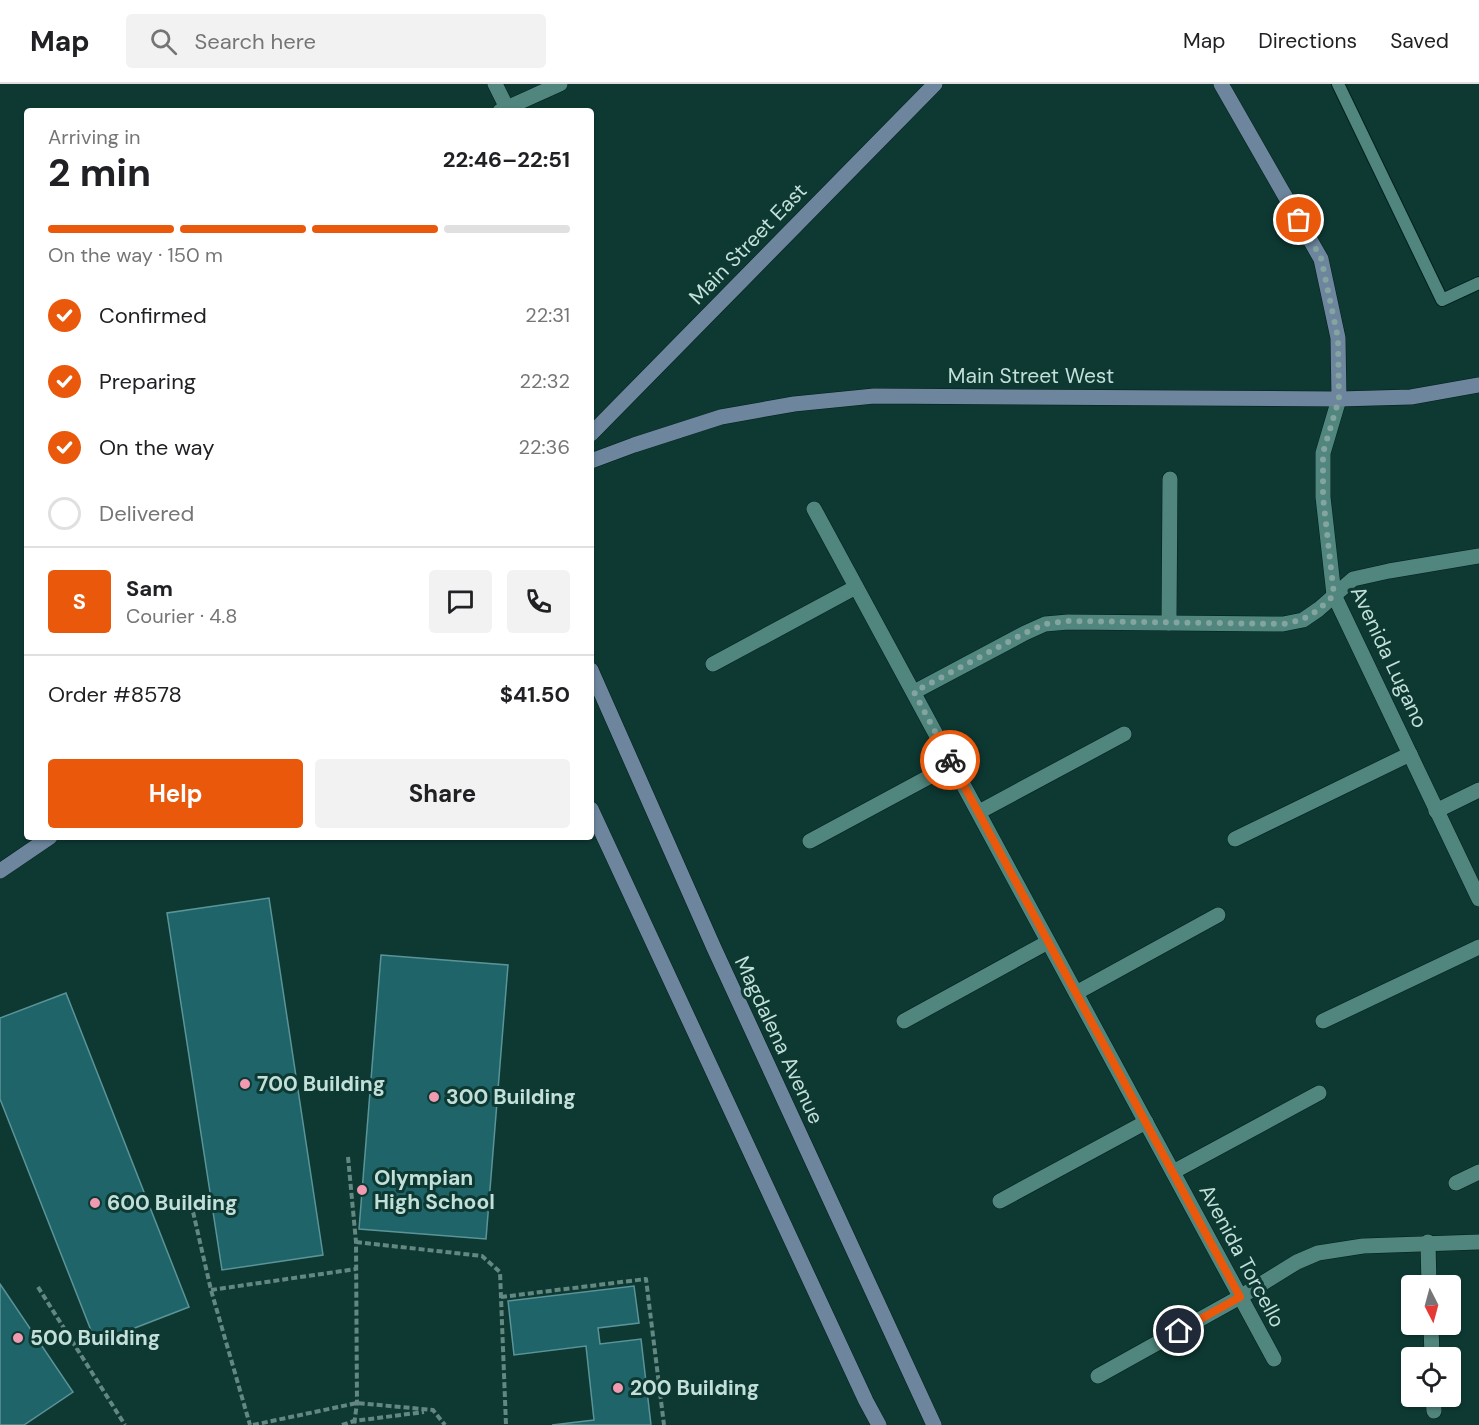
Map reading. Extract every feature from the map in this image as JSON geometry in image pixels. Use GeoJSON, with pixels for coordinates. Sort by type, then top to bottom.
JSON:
{"type":"FeatureCollection","features":[{"type":"Feature","properties":{"kind":"street"},"geometry":{"type":"LineString","coordinates":[[495,84],[503,108]]}},
{"type":"Feature","properties":{"kind":"street"},"geometry":{"type":"LineString","coordinates":[[508,108],[560,84]]}},
{"type":"Feature","properties":{"kind":"street","name":"Main Street East"},"geometry":{"type":"LineString","coordinates":[[594,431],[934,84]]}},
{"type":"Feature","properties":{"kind":"street"},"geometry":{"type":"LineString","coordinates":[[1221,84],[1321,258],[1338,338],[1339,399]]}},
{"type":"Feature","properties":{"kind":"street","name":"Main Street West"},"geometry":{"type":"LineString","coordinates":[[594,460],[721,417],[794,404],[874,396],[1339,399],[1411,397],[1479,385]]}},
{"type":"Feature","properties":{"kind":"street","name":"Avenida Lugano"},"geometry":{"type":"LineString","coordinates":[[1339,399],[1323,453],[1323,497],[1334,595],[1479,899]]}},
{"type":"Feature","properties":{"kind":"street"},"geometry":{"type":"LineString","coordinates":[[1169,623],[1170,478]]}},
{"type":"Feature","properties":{"kind":"street","name":"Avenida Torcello"},"geometry":{"type":"LineString","coordinates":[[814,509],[1274,1359]]}},
{"type":"Feature","properties":{"kind":"street"},"geometry":{"type":"LineString","coordinates":[[914,692],[1045,624],[1068,621],[1283,624],[1303,620],[1353,579],[1479,556]]}},
{"type":"Feature","properties":{"kind":"street"},"geometry":{"type":"LineString","coordinates":[[713,664],[856,586]]}},
{"type":"Feature","properties":{"kind":"street","name":"Magdalena Avenue"},"geometry":{"type":"LineString","coordinates":[[594,677],[714,948],[934,1425]]}},
{"type":"Feature","properties":{"kind":"street"},"geometry":{"type":"LineString","coordinates":[[979,812],[1124,734]]}},
{"type":"Feature","properties":{"kind":"street","name":"Avenida Lugano"},"geometry":{"type":"LineString","coordinates":[[1235,839],[1410,754]]}},
{"type":"Feature","properties":{"kind":"street"},"geometry":{"type":"LineString","coordinates":[[810,841],[953,764]]}},
{"type":"Feature","properties":{"kind":"street"},"geometry":{"type":"LineString","coordinates":[[1436,811],[1479,790]]}},
{"type":"Feature","properties":{"kind":"street"},"geometry":{"type":"LineString","coordinates":[[594,815],[879,1425]]}},
{"type":"Feature","properties":{"kind":"street"},"geometry":{"type":"LineString","coordinates":[[0,872],[46,840]]}},
{"type":"Feature","properties":{"kind":"street"},"geometry":{"type":"LineString","coordinates":[[1076,993],[1218,915]]}},
{"type":"Feature","properties":{"kind":"street"},"geometry":{"type":"LineString","coordinates":[[904,1021],[1048,942]]}},
{"type":"Feature","properties":{"kind":"street"},"geometry":{"type":"LineString","coordinates":[[1323,1022],[1479,947]]}},
{"type":"Feature","properties":{"kind":"street","name":"Avenida Torcello"},"geometry":{"type":"LineString","coordinates":[[1173,1172],[1319,1093]]}},
{"type":"Feature","properties":{"kind":"street"},"geometry":{"type":"LineString","coordinates":[[1000,1201],[1146,1122]]}},
{"type":"Feature","properties":{"kind":"street"},"geometry":{"type":"LineString","coordinates":[[1456,1183],[1479,1172]]}},
{"type":"Feature","properties":{"kind":"street"},"geometry":{"type":"LineString","coordinates":[[1428,1242],[1429,1275]]}},
{"type":"Feature","properties":{"kind":"street"},"geometry":{"type":"LineString","coordinates":[[1098,1376],[1240,1297],[1297,1262],[1318,1253],[1363,1246],[1479,1242]]}},
{"type":"Feature","properties":{"kind":"lane"},"geometry":{"type":"LineString","coordinates":[[1338,84],[1442,300],[1479,283]]}},
{"type":"Feature","properties":{"kind":"path"},"geometry":{"type":"LineString","coordinates":[[348,1157],[356,1242],[357,1403],[354,1423]]}},
{"type":"Feature","properties":{"kind":"path"},"geometry":{"type":"LineString","coordinates":[[191,1203],[211,1290],[251,1425],[357,1403],[433,1410],[445,1425]]}},
{"type":"Feature","properties":{"kind":"path"},"geometry":{"type":"LineString","coordinates":[[356,1242],[482,1256],[500,1272],[506,1425]]}},
{"type":"Feature","properties":{"kind":"path"},"geometry":{"type":"LineString","coordinates":[[211,1290],[356,1269]]}},
{"type":"Feature","properties":{"kind":"path"},"geometry":{"type":"LineString","coordinates":[[501,1297],[646,1279],[664,1425]]}},
{"type":"Feature","properties":{"kind":"path"},"geometry":{"type":"LineString","coordinates":[[38,1287],[124,1425]]}},
{"type":"Feature","properties":{"kind":"path"},"geometry":{"type":"LineString","coordinates":[[342,1425],[433,1410]]}},
{"type":"Feature","properties":{"kind":"building","name":"700 Building"},"geometry":{"type":"Polygon","coordinates":[[[269,898],[323,1255],[222,1270],[167,913],[269,898]]]}},
{"type":"Feature","properties":{"kind":"building","name":"300 Building"},"geometry":{"type":"Polygon","coordinates":[[[381,955],[508,965],[486,1239],[359,1229],[381,955]]]}},
{"type":"Feature","properties":{"kind":"building","name":"600 Building"},"geometry":{"type":"Polygon","coordinates":[[[66,993],[189,1307],[96,1343],[0,1099],[0,1018],[66,993]]]}},
{"type":"Feature","properties":{"kind":"building","name":"500 Building"},"geometry":{"type":"Polygon","coordinates":[[[0,1284],[73,1392],[24,1425],[0,1425],[0,1284]]]}},
{"type":"Feature","properties":{"kind":"building","name":"200 Building"},"geometry":{"type":"Polygon","coordinates":[[[634,1286],[639,1323],[598,1328],[600,1344],[641,1339],[651,1425],[552,1425],[594,1420],[586,1346],[514,1355],[508,1301],[634,1286]]]}},
{"type":"Feature","properties":{"kind":"way so far"},"geometry":{"type":"LineString","coordinates":[[950,760],[914,692],[1045,624],[1068,621],[1283,624],[1303,620],[1334,595],[1323,497],[1323,453],[1339,399],[1338,338],[1321,258],[1299,220]]}},
{"type":"Feature","properties":{"kind":"place","name":"700 Building"},"geometry":{"type":"Point","coordinates":[245,1084]}},
{"type":"Feature","properties":{"kind":"place","name":"300 Building"},"geometry":{"type":"Point","coordinates":[434,1097]}},
{"type":"Feature","properties":{"kind":"place","name":"Olympian High School"},"geometry":{"type":"Point","coordinates":[362,1190]}},
{"type":"Feature","properties":{"kind":"place","name":"600 Building"},"geometry":{"type":"Point","coordinates":[95,1203]}},
{"type":"Feature","properties":{"kind":"place","name":"500 Building"},"geometry":{"type":"Point","coordinates":[18,1338]}},
{"type":"Feature","properties":{"kind":"place","name":"200 Building"},"geometry":{"type":"Point","coordinates":[618,1388]}},
{"type":"Feature","properties":{"kind":"route"},"geometry":{"type":"LineString","coordinates":[[950,760],[1240,1297],[1179,1331]]}}]}
